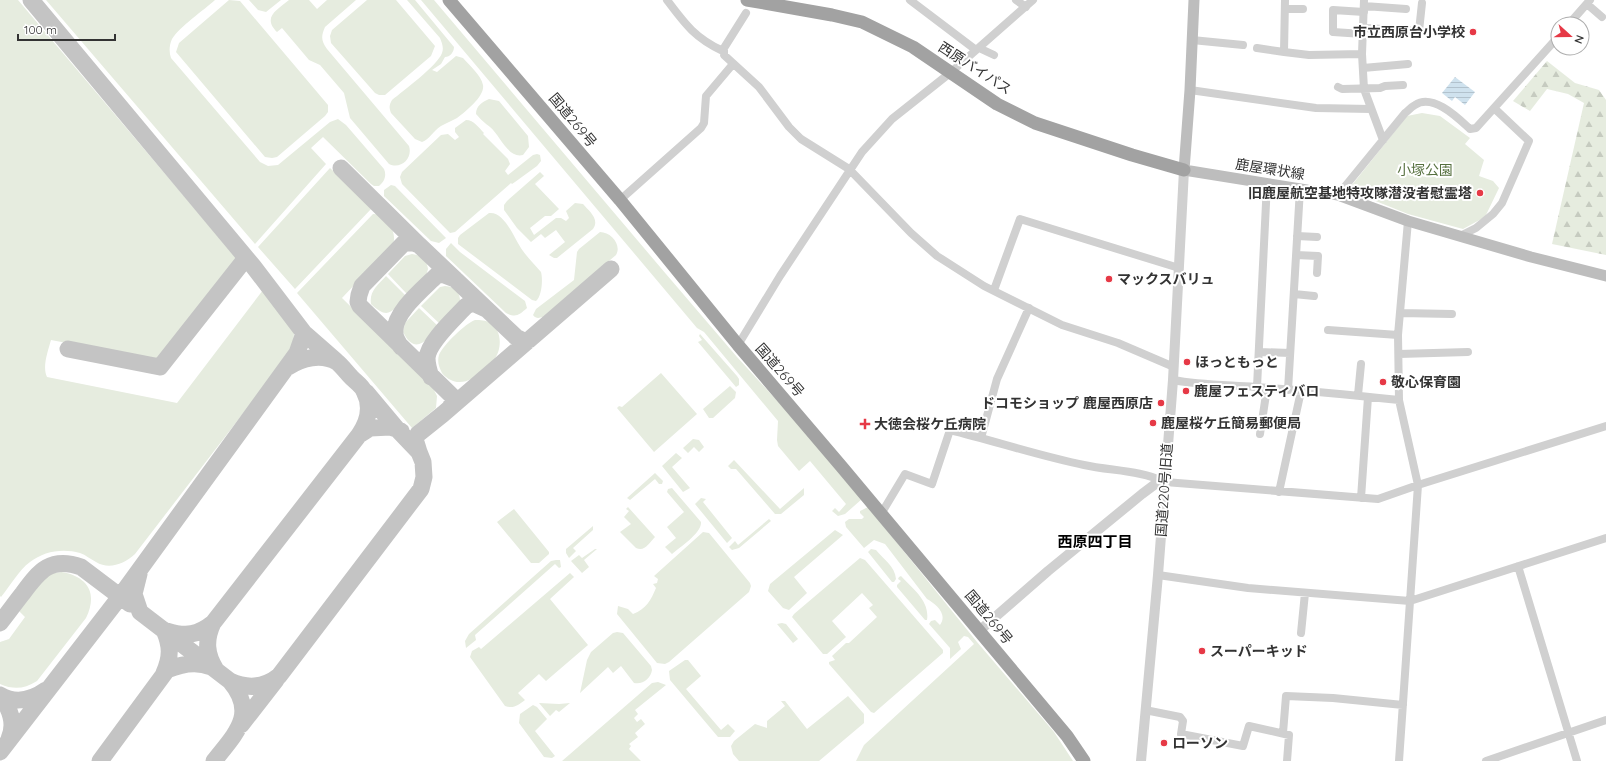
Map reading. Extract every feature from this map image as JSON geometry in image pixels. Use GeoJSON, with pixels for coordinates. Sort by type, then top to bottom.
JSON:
{"type":"FeatureCollection","features":[{"type":"Feature","properties":{"kind":"highway","name":"国道269号"},"geometry":{"type":"LineString","coordinates":[[449,0],[620,200],[738,345],[1067,736],[1084,761]]}},
{"type":"Feature","properties":{"kind":"highway","name":"西原バイパス"},"geometry":{"type":"LineString","coordinates":[[747,0],[832,15],[862,22],[913,47],[997,104],[1035,123],[1125,153],[1184,170]]}},
{"type":"Feature","properties":{"kind":"main road"},"geometry":{"type":"LineString","coordinates":[[1184,170],[1190,90],[1194,0]]}},
{"type":"Feature","properties":{"kind":"main road","name":"鹿屋環状線"},"geometry":{"type":"LineString","coordinates":[[1184,170],[1338,195],[1408,221],[1531,257],[1606,276]]}},
{"type":"Feature","properties":{"kind":"street"},"geometry":{"type":"LineString","coordinates":[[667,0],[690,30],[701,39],[724,52],[727,59],[748,76],[789,127],[801,139],[849,169],[911,233],[937,256],[961,272],[1062,325],[1118,343],[1174,367]]}},
{"type":"Feature","properties":{"kind":"street"},"geometry":{"type":"LineString","coordinates":[[910,0],[918,3],[977,49],[994,55]]}},
{"type":"Feature","properties":{"kind":"street"},"geometry":{"type":"LineString","coordinates":[[1016,0],[1026,7]]}},
{"type":"Feature","properties":{"kind":"street"},"geometry":{"type":"LineString","coordinates":[[738,345],[780,276],[849,169],[862,152],[892,120],[950,73],[1034,0]]}},
{"type":"Feature","properties":{"kind":"street"},"geometry":{"type":"LineString","coordinates":[[1284,52],[1285,0]]}},
{"type":"Feature","properties":{"kind":"street"},"geometry":{"type":"LineString","coordinates":[[1576,16],[1589,2],[1602,17]]}},
{"type":"Feature","properties":{"kind":"street"},"geometry":{"type":"LineString","coordinates":[[1406,9],[1364,6],[1330,10],[1333,36],[1364,31],[1419,32],[1422,3]]}},
{"type":"Feature","properties":{"kind":"street"},"geometry":{"type":"LineString","coordinates":[[1364,6],[1362,54],[1364,89],[1383,140]]}},
{"type":"Feature","properties":{"kind":"street"},"geometry":{"type":"LineString","coordinates":[[1285,9],[1303,9]]}},
{"type":"Feature","properties":{"kind":"street"},"geometry":{"type":"LineString","coordinates":[[724,52],[733,32],[746,13]]}},
{"type":"Feature","properties":{"kind":"street"},"geometry":{"type":"LineString","coordinates":[[1192,40],[1242,45]]}},
{"type":"Feature","properties":{"kind":"street"},"geometry":{"type":"LineString","coordinates":[[1338,195],[1415,104],[1426,102],[1437,105],[1448,110],[1470,129],[1476,128],[1550,45]]}},
{"type":"Feature","properties":{"kind":"street"},"geometry":{"type":"LineString","coordinates":[[1257,48],[1309,55],[1362,54]]}},
{"type":"Feature","properties":{"kind":"street"},"geometry":{"type":"LineString","coordinates":[[620,200],[701,128],[704,123],[706,96],[733,64]]}},
{"type":"Feature","properties":{"kind":"street"},"geometry":{"type":"LineString","coordinates":[[1363,68],[1408,64]]}},
{"type":"Feature","properties":{"kind":"street"},"geometry":{"type":"LineString","coordinates":[[1338,87],[1342,89],[1364,89],[1403,85]]}},
{"type":"Feature","properties":{"kind":"street"},"geometry":{"type":"LineString","coordinates":[[1190,90],[1316,108],[1371,109]]}},
{"type":"Feature","properties":{"kind":"street"},"geometry":{"type":"LineString","coordinates":[[1460,236],[1482,224],[1502,203],[1529,141],[1494,108]]}},
{"type":"Feature","properties":{"kind":"street","name":"国道220号旧道"},"geometry":{"type":"LineString","coordinates":[[1141,761],[1158,575],[1174,367],[1184,170]]}},
{"type":"Feature","properties":{"kind":"street"},"geometry":{"type":"LineString","coordinates":[[1257,387],[1267,183]]}},
{"type":"Feature","properties":{"kind":"street"},"geometry":{"type":"LineString","coordinates":[[1288,390],[1300,189]]}},
{"type":"Feature","properties":{"kind":"street"},"geometry":{"type":"LineString","coordinates":[[994,290],[1020,218],[1179,268]]}},
{"type":"Feature","properties":{"kind":"street"},"geometry":{"type":"LineString","coordinates":[[1399,761],[1418,485],[1399,400],[1398,335],[1408,221]]}},
{"type":"Feature","properties":{"kind":"street"},"geometry":{"type":"LineString","coordinates":[[1297,236],[1317,237]]}},
{"type":"Feature","properties":{"kind":"street"},"geometry":{"type":"LineString","coordinates":[[1296,255],[1318,256],[1317,273]]}},
{"type":"Feature","properties":{"kind":"street"},"geometry":{"type":"LineString","coordinates":[[1294,294],[1314,296]]}},
{"type":"Feature","properties":{"kind":"street"},"geometry":{"type":"LineString","coordinates":[[981,438],[996,379],[1029,308]]}},
{"type":"Feature","properties":{"kind":"street"},"geometry":{"type":"LineString","coordinates":[[1400,313],[1452,314]]}},
{"type":"Feature","properties":{"kind":"street"},"geometry":{"type":"LineString","coordinates":[[1328,330],[1398,335]]}},
{"type":"Feature","properties":{"kind":"street"},"geometry":{"type":"LineString","coordinates":[[1259,352],[1290,353]]}},
{"type":"Feature","properties":{"kind":"street"},"geometry":{"type":"LineString","coordinates":[[1398,354],[1468,352]]}},
{"type":"Feature","properties":{"kind":"street"},"geometry":{"type":"LineString","coordinates":[[1358,395],[1361,364]]}},
{"type":"Feature","properties":{"kind":"street"},"geometry":{"type":"LineString","coordinates":[[1173,380],[1191,384],[1257,387],[1358,395],[1399,400]]}},
{"type":"Feature","properties":{"kind":"street"},"geometry":{"type":"LineString","coordinates":[[1260,434],[1267,388]]}},
{"type":"Feature","properties":{"kind":"street"},"geometry":{"type":"LineString","coordinates":[[1279,492],[1300,391]]}},
{"type":"Feature","properties":{"kind":"street"},"geometry":{"type":"LineString","coordinates":[[1361,498],[1368,397]]}},
{"type":"Feature","properties":{"kind":"street"},"geometry":{"type":"LineString","coordinates":[[881,514],[905,474],[932,484],[950,430],[1086,466],[1152,476],[1165,482],[1378,500],[1418,485],[1606,426]]}},
{"type":"Feature","properties":{"kind":"street"},"geometry":{"type":"LineString","coordinates":[[979,631],[1048,571],[1142,494],[1154,485],[1165,482]]}},
{"type":"Feature","properties":{"kind":"street"},"geometry":{"type":"LineString","coordinates":[[1158,575],[1248,588],[1410,601],[1606,538]]}},
{"type":"Feature","properties":{"kind":"street"},"geometry":{"type":"LineString","coordinates":[[1518,566],[1576,761]]}},
{"type":"Feature","properties":{"kind":"street"},"geometry":{"type":"LineString","coordinates":[[1301,633],[1304,593]]}},
{"type":"Feature","properties":{"kind":"street"},"geometry":{"type":"LineString","coordinates":[[1283,733],[1286,696],[1334,698],[1403,705]]}},
{"type":"Feature","properties":{"kind":"street"},"geometry":{"type":"LineString","coordinates":[[1145,710],[1180,717],[1184,721],[1181,734],[1243,746],[1250,726],[1289,735],[1287,761]]}},
{"type":"Feature","properties":{"kind":"street"},"geometry":{"type":"LineString","coordinates":[[1486,761],[1606,720]]}},
{"type":"Feature","properties":{"kind":"green space"},"geometry":{"type":"Polygon","coordinates":[[[0,0],[18,0],[238,260],[161,361],[51,340],[45,364],[47,377],[177,403],[263,290],[265,290],[291,322],[294,330],[293,343],[288,355],[135,554],[126,561],[116,565],[106,566],[82,554],[74,552],[60,551],[47,553],[35,558],[26,565],[1,597],[0,596],[0,0]]]}},
{"type":"Feature","properties":{"kind":"green space"},"geometry":{"type":"Polygon","coordinates":[[[46,0],[215,0],[175,34],[170,44],[170,56],[260,162],[268,166],[278,165],[330,122],[338,119],[346,125],[384,169],[384,181],[379,186],[374,186],[371,184],[323,137],[311,148],[326,164],[255,244],[46,0]]]}},
{"type":"Feature","properties":{"kind":"green space"},"geometry":{"type":"Polygon","coordinates":[[[229,0],[240,1],[328,105],[328,112],[325,116],[277,157],[265,157],[176,52],[179,43],[229,0]]]}},
{"type":"Feature","properties":{"kind":"green space"},"geometry":{"type":"Polygon","coordinates":[[[249,0],[281,0],[266,12],[258,10],[249,0]]]}},
{"type":"Feature","properties":{"kind":"green space"},"geometry":{"type":"Polygon","coordinates":[[[289,0],[309,0],[317,9],[327,0],[356,0],[325,27],[322,36],[323,41],[327,49],[409,146],[410,150],[408,159],[405,162],[398,165],[389,164],[350,118],[344,93],[320,65],[309,60],[282,28],[277,32],[273,27],[271,18],[273,14],[289,0]]]}},
{"type":"Feature","properties":{"kind":"green space"},"geometry":{"type":"Polygon","coordinates":[[[367,0],[396,0],[435,46],[431,56],[385,95],[375,93],[331,43],[330,36],[332,30],[367,0]]]}},
{"type":"Feature","properties":{"kind":"green space"},"geometry":{"type":"Polygon","coordinates":[[[407,0],[415,0],[454,47],[451,54],[445,57],[441,64],[432,70],[437,72],[456,56],[463,58],[477,74],[483,85],[481,94],[470,107],[457,118],[438,128],[422,142],[415,139],[391,113],[390,105],[392,100],[420,78],[434,64],[442,53],[443,47],[440,38],[407,0]]]}},
{"type":"Feature","properties":{"kind":"green space"},"geometry":{"type":"Polygon","coordinates":[[[421,0],[434,0],[737,357],[827,455],[862,499],[845,514],[838,516],[832,511],[835,508],[839,512],[846,504],[810,461],[799,471],[778,446],[778,421],[704,332],[697,328],[421,0]]]}},
{"type":"Feature","properties":{"kind":"green space"},"geometry":{"type":"Polygon","coordinates":[[[1547,61],[1575,83],[1599,90],[1606,100],[1606,255],[1552,244],[1584,103],[1568,94],[1547,89],[1530,111],[1513,101],[1547,61]]]}},
{"type":"Feature","properties":{"kind":"green space"},"geometry":{"type":"Polygon","coordinates":[[[489,99],[499,101],[528,136],[529,147],[523,155],[518,155],[509,150],[494,131],[476,114],[480,105],[489,99]]]}},
{"type":"Feature","properties":{"kind":"green space","name":"小塚公園"},"geometry":{"type":"Polygon","coordinates":[[[1422,113],[1440,116],[1470,138],[1465,144],[1484,160],[1479,176],[1493,181],[1499,188],[1485,217],[1463,229],[1408,214],[1348,190],[1407,116],[1422,113]]]}},
{"type":"Feature","properties":{"kind":"green space"},"geometry":{"type":"Polygon","coordinates":[[[466,120],[471,121],[476,125],[508,159],[510,164],[505,171],[508,175],[533,155],[540,155],[541,161],[537,166],[512,184],[511,183],[455,232],[450,233],[402,184],[400,177],[402,172],[441,135],[448,134],[455,140],[459,137],[455,132],[455,128],[466,120]]]}},
{"type":"Feature","properties":{"kind":"green space"},"geometry":{"type":"Polygon","coordinates":[[[330,168],[372,208],[295,289],[258,247],[330,168]]]}},
{"type":"Feature","properties":{"kind":"green space"},"geometry":{"type":"Polygon","coordinates":[[[540,172],[544,176],[535,184],[559,209],[551,216],[545,216],[530,228],[534,235],[556,218],[561,218],[566,221],[569,218],[566,211],[575,203],[583,204],[593,215],[595,222],[593,229],[557,258],[549,255],[565,242],[556,230],[545,238],[541,234],[531,242],[517,228],[504,210],[504,205],[507,201],[540,172]]]}},
{"type":"Feature","properties":{"kind":"green space"},"geometry":{"type":"Polygon","coordinates":[[[391,185],[395,186],[446,238],[439,243],[431,241],[384,196],[384,190],[391,185]]]}},
{"type":"Feature","properties":{"kind":"green space"},"geometry":{"type":"Polygon","coordinates":[[[489,213],[500,216],[509,227],[523,251],[541,272],[542,287],[540,295],[536,301],[532,300],[458,244],[458,238],[460,235],[489,213]]]}},
{"type":"Feature","properties":{"kind":"green space"},"geometry":{"type":"Polygon","coordinates":[[[373,214],[382,217],[389,224],[394,234],[393,244],[342,298],[432,386],[437,396],[436,408],[412,428],[297,293],[373,214]]]}},
{"type":"Feature","properties":{"kind":"green space"},"geometry":{"type":"Polygon","coordinates":[[[600,232],[608,234],[614,240],[618,247],[616,255],[543,317],[535,317],[533,315],[536,309],[574,280],[577,252],[600,232]]]}},
{"type":"Feature","properties":{"kind":"green space"},"geometry":{"type":"Polygon","coordinates":[[[451,243],[460,252],[525,301],[527,308],[517,315],[506,313],[446,256],[446,249],[451,243]]]}},
{"type":"Feature","properties":{"kind":"green space"},"geometry":{"type":"Polygon","coordinates":[[[412,254],[423,258],[428,269],[426,276],[409,293],[406,293],[388,274],[405,256],[412,254]]]}},
{"type":"Feature","properties":{"kind":"green space"},"geometry":{"type":"Polygon","coordinates":[[[386,276],[406,296],[394,310],[386,313],[377,309],[371,304],[371,295],[386,276]]]}},
{"type":"Feature","properties":{"kind":"green space"},"geometry":{"type":"Polygon","coordinates":[[[445,286],[453,288],[459,294],[460,305],[441,325],[421,306],[440,287],[445,286]]]}},
{"type":"Feature","properties":{"kind":"green space"},"geometry":{"type":"Polygon","coordinates":[[[419,308],[439,327],[426,341],[416,344],[412,343],[403,332],[405,323],[419,308]]]}},
{"type":"Feature","properties":{"kind":"green space"},"geometry":{"type":"Polygon","coordinates":[[[475,320],[487,321],[497,330],[500,341],[498,352],[492,362],[468,381],[453,381],[442,373],[438,360],[439,355],[455,335],[466,325],[475,320]]]}},
{"type":"Feature","properties":{"kind":"green space"},"geometry":{"type":"Polygon","coordinates":[[[700,334],[737,376],[739,379],[739,385],[736,387],[698,342],[702,340],[699,336],[700,334]]]}},
{"type":"Feature","properties":{"kind":"green space"},"geometry":{"type":"Polygon","coordinates":[[[661,373],[697,414],[654,452],[617,408],[619,406],[622,407],[661,373]]]}},
{"type":"Feature","properties":{"kind":"green space"},"geometry":{"type":"Polygon","coordinates":[[[730,386],[736,392],[735,398],[713,418],[709,418],[703,409],[730,386]]]}},
{"type":"Feature","properties":{"kind":"green space"},"geometry":{"type":"Polygon","coordinates":[[[693,439],[699,440],[704,447],[699,452],[694,447],[688,453],[683,448],[693,439]]]}},
{"type":"Feature","properties":{"kind":"green space"},"geometry":{"type":"Polygon","coordinates":[[[676,453],[682,458],[672,467],[690,488],[683,492],[662,466],[676,453]]]}},
{"type":"Feature","properties":{"kind":"green space"},"geometry":{"type":"Polygon","coordinates":[[[734,460],[780,509],[804,488],[804,495],[781,514],[775,514],[736,469],[731,469],[728,466],[734,460]]]}},
{"type":"Feature","properties":{"kind":"green space"},"geometry":{"type":"Polygon","coordinates":[[[655,473],[663,481],[662,484],[659,484],[655,479],[630,500],[627,498],[655,473]]]}},
{"type":"Feature","properties":{"kind":"green space"},"geometry":{"type":"Polygon","coordinates":[[[672,488],[701,522],[698,531],[672,554],[665,547],[676,538],[667,527],[684,512],[667,492],[668,489],[672,488]]]}},
{"type":"Feature","properties":{"kind":"green space"},"geometry":{"type":"Polygon","coordinates":[[[701,498],[706,499],[703,502],[732,538],[727,543],[695,504],[701,498]]]}},
{"type":"Feature","properties":{"kind":"green space"},"geometry":{"type":"Polygon","coordinates":[[[628,507],[655,537],[642,549],[636,548],[620,532],[631,524],[624,517],[629,511],[626,509],[628,507]]]}},
{"type":"Feature","properties":{"kind":"green space"},"geometry":{"type":"Polygon","coordinates":[[[868,507],[977,642],[1054,732],[1073,761],[856,761],[864,745],[974,644],[968,637],[964,636],[958,642],[961,649],[950,659],[950,648],[929,624],[931,621],[935,620],[940,625],[943,617],[940,610],[927,599],[885,544],[874,540],[864,548],[846,527],[845,522],[849,519],[862,519],[864,517],[860,511],[868,507]]]}},
{"type":"Feature","properties":{"kind":"green space"},"geometry":{"type":"Polygon","coordinates":[[[514,509],[549,552],[549,554],[539,563],[531,563],[497,522],[514,509]]]}},
{"type":"Feature","properties":{"kind":"green space"},"geometry":{"type":"Polygon","coordinates":[[[769,519],[771,521],[739,548],[732,550],[729,547],[735,541],[738,545],[769,519]]]}},
{"type":"Feature","properties":{"kind":"green space"},"geometry":{"type":"Polygon","coordinates":[[[593,526],[593,530],[573,548],[576,551],[569,558],[566,553],[566,549],[593,526]]]}},
{"type":"Feature","properties":{"kind":"green space"},"geometry":{"type":"Polygon","coordinates":[[[835,530],[843,535],[794,577],[807,593],[789,610],[783,608],[768,591],[770,584],[835,530]]]}},
{"type":"Feature","properties":{"kind":"green space"},"geometry":{"type":"Polygon","coordinates":[[[703,532],[709,533],[750,583],[751,586],[749,592],[669,662],[665,664],[657,663],[617,614],[618,606],[628,609],[633,614],[645,607],[656,588],[653,584],[657,583],[658,579],[654,576],[703,532]]]}},
{"type":"Feature","properties":{"kind":"green space"},"geometry":{"type":"Polygon","coordinates":[[[597,549],[584,560],[589,567],[582,573],[571,561],[579,555],[582,558],[597,549]]]}},
{"type":"Feature","properties":{"kind":"green space"},"geometry":{"type":"Polygon","coordinates":[[[871,549],[876,550],[891,566],[896,579],[894,582],[892,582],[868,552],[871,549]]]}},
{"type":"Feature","properties":{"kind":"green space"},"geometry":{"type":"Polygon","coordinates":[[[860,558],[865,560],[943,650],[943,653],[874,713],[871,712],[829,664],[829,662],[835,660],[832,656],[846,643],[849,643],[877,617],[869,608],[873,605],[862,593],[832,621],[846,637],[827,654],[823,654],[792,617],[860,558]]]}},
{"type":"Feature","properties":{"kind":"green space"},"geometry":{"type":"Polygon","coordinates":[[[560,560],[561,567],[559,568],[555,564],[475,635],[476,640],[466,648],[465,641],[469,634],[551,561],[560,560]]]}},
{"type":"Feature","properties":{"kind":"green space"},"geometry":{"type":"Polygon","coordinates":[[[62,572],[71,574],[78,578],[84,582],[88,588],[91,594],[91,601],[86,618],[37,681],[28,686],[19,688],[0,684],[0,642],[9,639],[25,617],[19,611],[43,579],[53,573],[62,572]]]}},
{"type":"Feature","properties":{"kind":"green space"},"geometry":{"type":"Polygon","coordinates":[[[570,573],[574,577],[550,599],[588,645],[546,681],[539,674],[518,693],[525,700],[513,707],[505,706],[470,657],[472,651],[479,647],[481,649],[570,573]]]}},
{"type":"Feature","properties":{"kind":"green space"},"geometry":{"type":"Polygon","coordinates":[[[901,576],[923,601],[926,607],[927,620],[925,620],[897,587],[901,581],[898,579],[901,576]]]}},
{"type":"Feature","properties":{"kind":"green space"},"geometry":{"type":"Polygon","coordinates":[[[777,624],[786,624],[798,639],[793,643],[777,624]]]}},
{"type":"Feature","properties":{"kind":"green space"},"geometry":{"type":"Polygon","coordinates":[[[613,633],[623,633],[651,666],[652,670],[650,676],[643,682],[634,683],[621,666],[613,673],[608,667],[580,693],[587,660],[591,652],[613,633]]]}},
{"type":"Feature","properties":{"kind":"green space"},"geometry":{"type":"Polygon","coordinates":[[[685,660],[688,660],[701,676],[686,689],[721,730],[728,724],[735,731],[730,737],[718,737],[670,680],[669,671],[685,660]]]}},
{"type":"Feature","properties":{"kind":"green space"},"geometry":{"type":"Polygon","coordinates":[[[658,682],[666,685],[635,710],[638,714],[634,718],[637,722],[641,719],[645,724],[635,733],[638,737],[629,744],[631,746],[629,749],[641,761],[562,761],[652,683],[658,682]]]}},
{"type":"Feature","properties":{"kind":"green space"},"geometry":{"type":"Polygon","coordinates":[[[848,696],[864,714],[864,723],[819,761],[739,761],[733,754],[731,746],[734,741],[755,724],[767,728],[767,721],[785,706],[781,701],[785,701],[807,729],[848,696]]]}},
{"type":"Feature","properties":{"kind":"green space"},"geometry":{"type":"Polygon","coordinates":[[[539,703],[570,703],[559,712],[556,710],[550,716],[539,703]]]}},
{"type":"Feature","properties":{"kind":"green space"},"geometry":{"type":"Polygon","coordinates":[[[533,705],[537,707],[547,719],[535,731],[555,756],[552,758],[544,757],[519,723],[520,714],[533,705]]]}},
{"type":"Feature","properties":{"kind":"water"},"geometry":{"type":"Polygon","coordinates":[[[1455,77],[1475,92],[1465,105],[1455,97],[1452,101],[1442,93],[1455,77]]]}},
{"type":"Feature","properties":{"kind":"taxiway"},"geometry":{"type":"LineString","coordinates":[[0,752],[119,598],[297,353],[304,333],[253,266],[31,0]]}},
{"type":"Feature","properties":{"kind":"taxiway"},"geometry":{"type":"LineString","coordinates":[[341,168],[419,245]]}},
{"type":"Feature","properties":{"kind":"taxiway"},"geometry":{"type":"LineString","coordinates":[[450,408],[453,401],[452,396],[360,306],[358,302],[362,286],[404,243],[414,243],[419,245],[516,337],[524,341],[529,340]]}},
{"type":"Feature","properties":{"kind":"taxiway"},"geometry":{"type":"LineString","coordinates":[[68,349],[160,367],[246,258]]}},
{"type":"Feature","properties":{"kind":"taxiway"},"geometry":{"type":"LineString","coordinates":[[419,452],[415,439],[418,434],[611,269]]}},
{"type":"Feature","properties":{"kind":"taxiway"},"geometry":{"type":"LineString","coordinates":[[401,347],[396,338],[396,325],[399,317],[410,302],[436,276],[442,274],[455,279]]}},
{"type":"Feature","properties":{"kind":"taxiway"},"geometry":{"type":"LineString","coordinates":[[431,377],[427,358],[432,345],[437,338],[466,306],[473,303],[486,309]]}},
{"type":"Feature","properties":{"kind":"taxiway"},"geometry":{"type":"LineString","coordinates":[[304,333],[336,361]]}},
{"type":"Feature","properties":{"kind":"taxiway"},"geometry":{"type":"LineString","coordinates":[[216,670],[210,658],[208,647],[210,629],[213,623],[359,435],[367,419],[368,402],[363,389],[337,362],[331,359],[318,357],[305,359],[288,367]]}},
{"type":"Feature","properties":{"kind":"taxiway"},"geometry":{"type":"LineString","coordinates":[[366,392],[397,429],[401,431]]}},
{"type":"Feature","properties":{"kind":"taxiway"},"geometry":{"type":"LineString","coordinates":[[139,574],[134,594],[140,612],[230,681],[236,684],[255,686],[273,680],[279,676],[421,489],[424,477],[423,462],[419,452],[397,429],[390,427],[370,428],[359,435]]}},
{"type":"Feature","properties":{"kind":"taxiway"},"geometry":{"type":"LineString","coordinates":[[0,623],[40,572],[62,563],[81,567],[130,604]]}},
{"type":"Feature","properties":{"kind":"taxiway"},"geometry":{"type":"LineString","coordinates":[[167,631],[180,634],[192,634],[213,623]]}},
{"type":"Feature","properties":{"kind":"taxiway"},"geometry":{"type":"LineString","coordinates":[[164,630],[169,646],[169,657],[164,673]]}},
{"type":"Feature","properties":{"kind":"taxiway"},"geometry":{"type":"LineString","coordinates":[[100,761],[167,670],[189,664],[200,664],[211,667]]}},
{"type":"Feature","properties":{"kind":"taxiway"},"geometry":{"type":"LineString","coordinates":[[241,725],[276,680]]}},
{"type":"Feature","properties":{"kind":"taxiway"},"geometry":{"type":"LineString","coordinates":[[214,761],[236,733],[243,714],[242,704],[238,693],[230,681]]}},
{"type":"Feature","properties":{"kind":"taxiway"},"geometry":{"type":"LineString","coordinates":[[0,695],[6,698],[23,700],[46,690]]}},
{"type":"Feature","properties":{"kind":"taxiway"},"geometry":{"type":"LineString","coordinates":[[0,695],[11,716],[12,727],[9,739]]}},
{"type":"Feature","properties":{"kind":"place","name":"市立西原台小学校"},"geometry":{"type":"Point","coordinates":[1473,32]}},
{"type":"Feature","properties":{"kind":"place","name":"旧鹿屋航空基地特攻隊潜没者慰霊塔"},"geometry":{"type":"Point","coordinates":[1480,193]}},
{"type":"Feature","properties":{"kind":"place","name":"マックスバリュ"},"geometry":{"type":"Point","coordinates":[1109,279]}},
{"type":"Feature","properties":{"kind":"place","name":"ほっともっと"},"geometry":{"type":"Point","coordinates":[1187,362]}},
{"type":"Feature","properties":{"kind":"place","name":"敬心保育園"},"geometry":{"type":"Point","coordinates":[1383,382]}},
{"type":"Feature","properties":{"kind":"place","name":"鹿屋フェスティバロ"},"geometry":{"type":"Point","coordinates":[1186,391]}},
{"type":"Feature","properties":{"kind":"place","name":"ドコモショップ 鹿屋西原店"},"geometry":{"type":"Point","coordinates":[1161,403]}},
{"type":"Feature","properties":{"kind":"place","name":"鹿屋桜ケ丘簡易郵便局"},"geometry":{"type":"Point","coordinates":[1153,423]}},
{"type":"Feature","properties":{"kind":"place","name":"大徳会桜ケ丘病院"},"geometry":{"type":"Point","coordinates":[865,424]}},
{"type":"Feature","properties":{"kind":"place","name":"スーパーキッド"},"geometry":{"type":"Point","coordinates":[1202,651]}},
{"type":"Feature","properties":{"kind":"place","name":"ローソン"},"geometry":{"type":"Point","coordinates":[1164,743]}},
{"type":"Feature","properties":{"kind":"district","name":"西原四丁目"},"geometry":{"type":"Point","coordinates":[1095,542]}}]}
